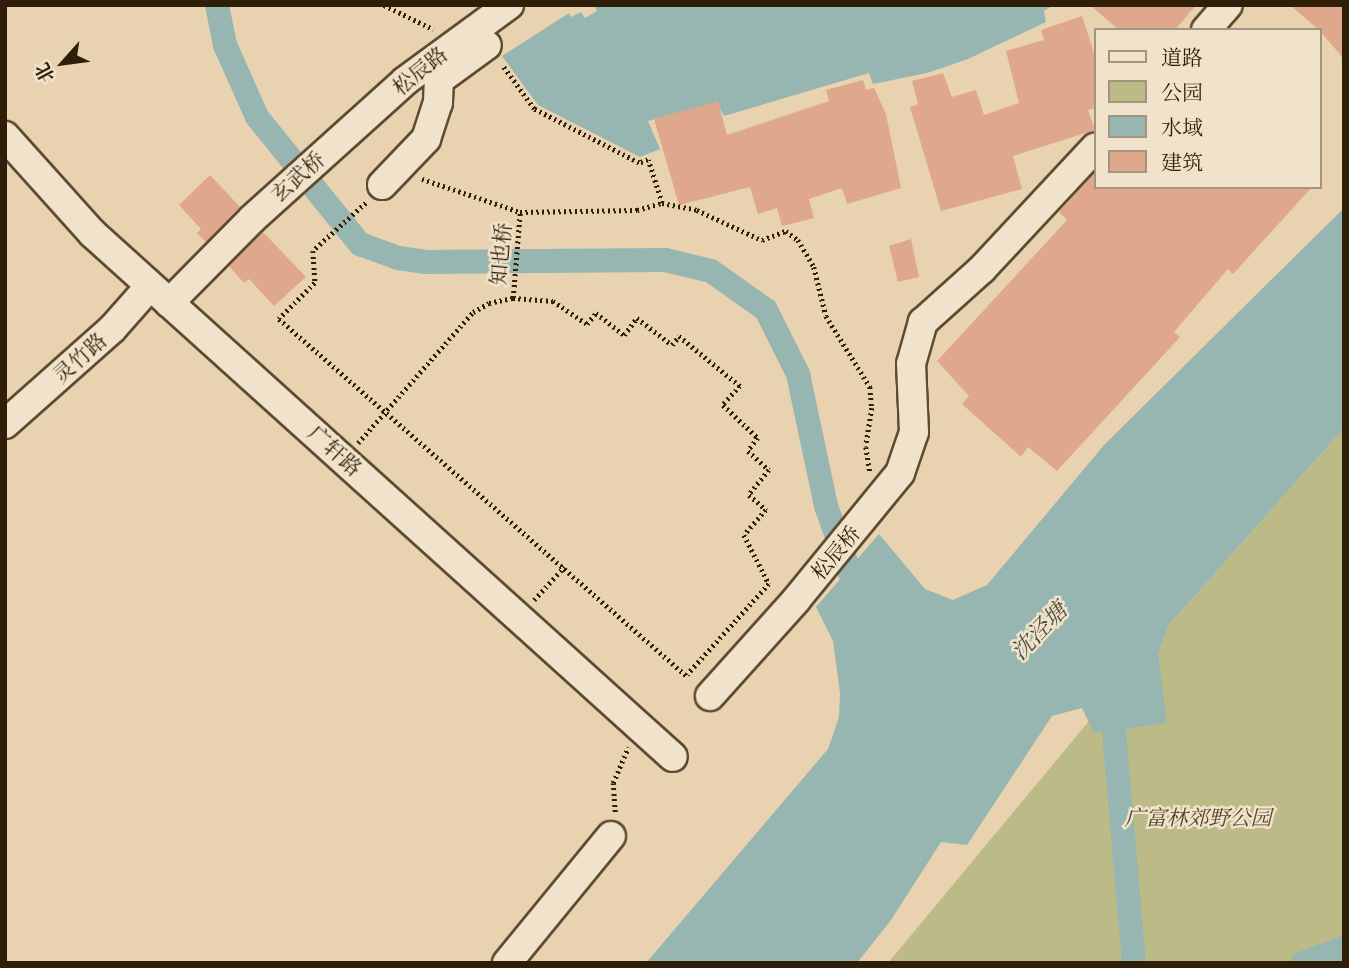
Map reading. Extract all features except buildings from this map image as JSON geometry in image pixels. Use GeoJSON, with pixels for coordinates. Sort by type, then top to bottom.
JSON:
{"type":"FeatureCollection","features":[{"type":"Feature","properties":{"kind":"street","name":"松辰路"},"geometry":{"type":"LineString","coordinates":[[335,143],[458,40],[509,5]]}},
{"type":"Feature","properties":{"kind":"street"},"geometry":{"type":"LineString","coordinates":[[1208,28],[1228,5]]}},
{"type":"Feature","properties":{"kind":"street"},"geometry":{"type":"LineString","coordinates":[[374,194],[409,160],[435,117],[439,80],[487,45]]}},
{"type":"Feature","properties":{"kind":"street","name":"广轩路"},"geometry":{"type":"LineString","coordinates":[[5,136],[92,233],[673,757]]}},
{"type":"Feature","properties":{"kind":"street","name":"玄武桥"},"geometry":{"type":"LineString","coordinates":[[160,294],[261,211],[335,143]]}},
{"type":"Feature","properties":{"kind":"street","name":"松辰桥"},"geometry":{"type":"LineString","coordinates":[[710,696],[796,600],[878,501],[909,456],[915,432],[911,364],[923,322],[982,269],[1094,149]]}},
{"type":"Feature","properties":{"kind":"street","name":"灵竹路"},"geometry":{"type":"LineString","coordinates":[[5,424],[112,329],[160,294]]}},
{"type":"Feature","properties":{"kind":"street"},"geometry":{"type":"LineString","coordinates":[[507,963],[611,836]]}},
{"type":"Feature","properties":{"kind":"path"},"geometry":{"type":"LineString","coordinates":[[384,5],[458,40]]}},
{"type":"Feature","properties":{"kind":"path"},"geometry":{"type":"LineString","coordinates":[[487,45],[534,110],[639,163],[648,160],[662,204]]}},
{"type":"Feature","properties":{"kind":"path"},"geometry":{"type":"LineString","coordinates":[[409,160],[419,178],[520,212],[637,210],[662,204],[697,210],[762,240],[786,231],[804,248],[816,274],[826,316],[870,387],[867,463],[878,501]]}},
{"type":"Feature","properties":{"kind":"path"},"geometry":{"type":"LineString","coordinates":[[374,194],[313,251],[315,283],[279,319],[710,696]]}},
{"type":"Feature","properties":{"kind":"path","name":"知也桥"},"geometry":{"type":"LineString","coordinates":[[513,298],[520,212]]}},
{"type":"Feature","properties":{"kind":"path"},"geometry":{"type":"LineString","coordinates":[[344,459],[473,312],[513,298],[553,301],[587,324],[596,313],[624,335],[638,318],[672,345],[679,336],[740,386],[723,405],[758,438],[748,451],[769,470],[749,495],[766,510],[744,536],[769,584],[687,675]]}},
{"type":"Feature","properties":{"kind":"path"},"geometry":{"type":"LineString","coordinates":[[519,617],[564,567]]}},
{"type":"Feature","properties":{"kind":"path"},"geometry":{"type":"LineString","coordinates":[[611,836],[616,819],[615,775],[639,726]]}},
{"type":"Feature","properties":{"kind":"green space","name":"广富林郊野公园"},"geometry":{"type":"Polygon","coordinates":[[[1344,428],[1344,963],[888,963],[1168,626],[1344,428]]]}},
{"type":"Feature","properties":{"kind":"water"},"geometry":{"type":"Polygon","coordinates":[[[594,5],[1054,5],[1044,11],[1046,22],[968,59],[927,73],[873,84],[869,73],[724,116],[717,102],[648,121],[660,149],[640,157],[538,105],[502,56],[569,13],[571,17],[581,12],[585,18],[597,11],[594,5]]]}},
{"type":"Feature","properties":{"kind":"water","name":"沈泾塘"},"geometry":{"type":"Polygon","coordinates":[[[1344,208],[1344,428],[1168,626],[1158,654],[1167,723],[1094,733],[1082,708],[1052,716],[967,845],[941,842],[891,920],[857,963],[646,963],[828,749],[839,717],[840,693],[833,641],[816,607],[879,534],[925,589],[953,600],[987,585],[1104,445],[1344,208]]]}},
{"type":"Feature","properties":{"kind":"waterway"},"geometry":{"type":"LineString","coordinates":[[217,5],[225,45],[257,117],[360,244],[398,258],[425,262],[665,260],[711,271],[766,310],[798,374],[826,506],[859,598]]}},
{"type":"Feature","properties":{"kind":"waterway"},"geometry":{"type":"LineString","coordinates":[[1111,696],[1134,963]]}},
{"type":"Feature","properties":{"kind":"waterway"},"geometry":{"type":"LineString","coordinates":[[1303,963],[1344,948]]}}]}
